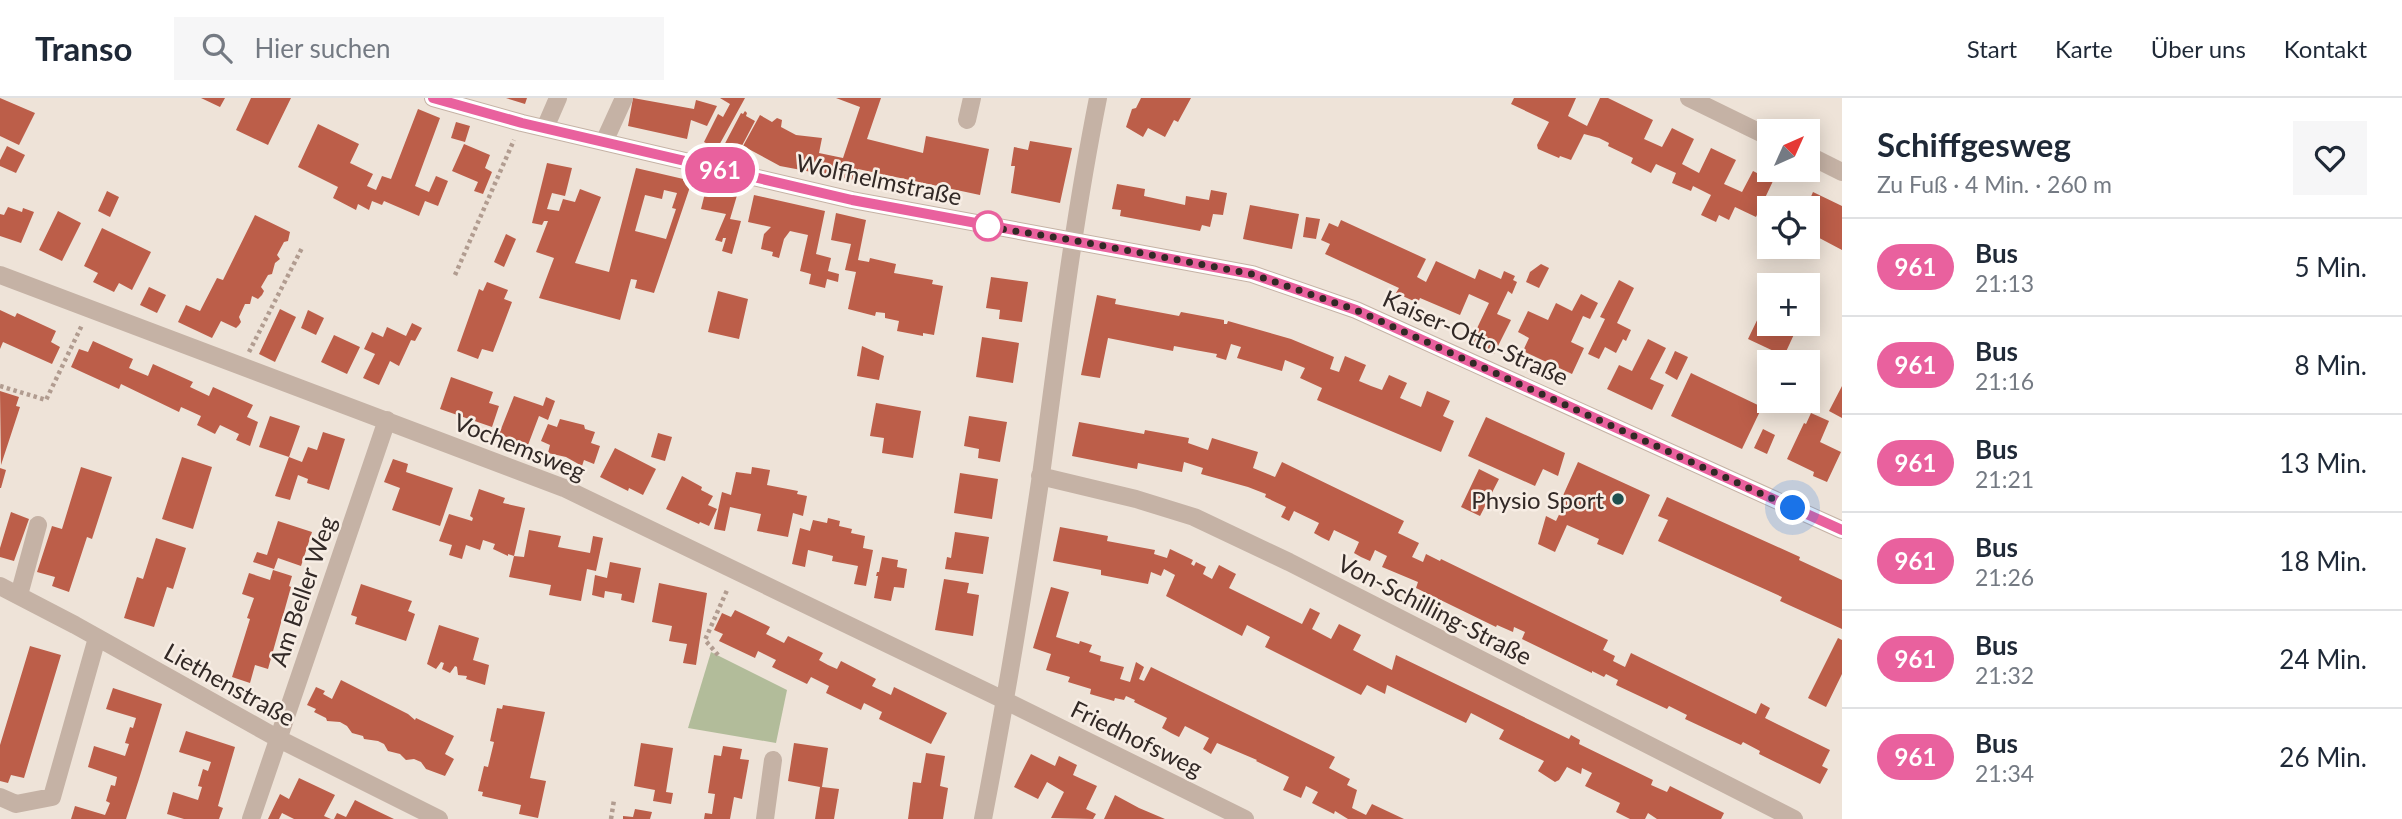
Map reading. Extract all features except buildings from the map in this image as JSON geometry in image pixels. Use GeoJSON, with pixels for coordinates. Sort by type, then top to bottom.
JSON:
{"type":"FeatureCollection","features":[{"type":"Feature","properties":{"kind":"street","name":"Wolfhelmstraße"},"geometry":{"type":"LineString","coordinates":[[433,98],[522,123],[852,200],[977,225],[1072,240]]}},
{"type":"Feature","properties":{"kind":"street"},"geometry":{"type":"LineString","coordinates":[[545,128],[558,98]]}},
{"type":"Feature","properties":{"kind":"street"},"geometry":{"type":"LineString","coordinates":[[604,142],[624,98]]}},
{"type":"Feature","properties":{"kind":"street"},"geometry":{"type":"LineString","coordinates":[[967,120],[972,98]]}},
{"type":"Feature","properties":{"kind":"street"},"geometry":{"type":"LineString","coordinates":[[983,819],[1006,701],[1072,240],[1098,98]]}},
{"type":"Feature","properties":{"kind":"street"},"geometry":{"type":"LineString","coordinates":[[1689,98],[1757,130]]}},
{"type":"Feature","properties":{"kind":"street"},"geometry":{"type":"LineString","coordinates":[[1820,161],[1842,172]]}},
{"type":"Feature","properties":{"kind":"street","name":"Kaiser-Otto-Straße"},"geometry":{"type":"LineString","coordinates":[[1072,240],[1252,274],[1356,310],[1842,529]]}},
{"type":"Feature","properties":{"kind":"street","name":"Vochemsweg"},"geometry":{"type":"LineString","coordinates":[[0,275],[564,488],[1006,701]]}},
{"type":"Feature","properties":{"kind":"street","name":"Am Beller Weg"},"geometry":{"type":"LineString","coordinates":[[251,819],[276,738],[387,420]]}},
{"type":"Feature","properties":{"kind":"street","name":"Von-Schilling-Straße"},"geometry":{"type":"LineString","coordinates":[[1040,476],[1136,499],[1194,517],[1301,568],[1794,819]]}},
{"type":"Feature","properties":{"kind":"street"},"geometry":{"type":"LineString","coordinates":[[19,595],[38,525]]}},
{"type":"Feature","properties":{"kind":"street","name":"Liethenstraße"},"geometry":{"type":"LineString","coordinates":[[0,586],[276,738],[439,819]]}},
{"type":"Feature","properties":{"kind":"street"},"geometry":{"type":"LineString","coordinates":[[0,797],[16,804],[52,797],[97,638]]}},
{"type":"Feature","properties":{"kind":"street","name":"Friedhofsweg"},"geometry":{"type":"LineString","coordinates":[[1006,701],[1245,819]]}},
{"type":"Feature","properties":{"kind":"street"},"geometry":{"type":"LineString","coordinates":[[765,819],[773,760]]}},
{"type":"Feature","properties":{"kind":"path"},"geometry":{"type":"LineString","coordinates":[[455,275],[522,123]]}},
{"type":"Feature","properties":{"kind":"path"},"geometry":{"type":"LineString","coordinates":[[242,366],[303,246]]}},
{"type":"Feature","properties":{"kind":"path"},"geometry":{"type":"LineString","coordinates":[[0,386],[46,400],[90,309]]}},
{"type":"Feature","properties":{"kind":"path"},"geometry":{"type":"LineString","coordinates":[[718,655],[705,640],[736,571]]}},
{"type":"Feature","properties":{"kind":"path"},"geometry":{"type":"LineString","coordinates":[[611,819],[614,800]]}},
{"type":"Feature","properties":{"kind":"green space"},"geometry":{"type":"Polygon","coordinates":[[[711,652],[787,690],[776,743],[688,728],[711,652]]]}},
{"type":"Feature","properties":{"kind":"bus line","name":"961"},"geometry":{"type":"LineString","coordinates":[[433,98],[522,123],[852,200],[1252,274],[1356,310],[1842,530]]}},
{"type":"Feature","properties":{"kind":"place","name":"Physio Sport"},"geometry":{"type":"Point","coordinates":[1618,499]}},
{"type":"Feature","properties":{"kind":"route"},"geometry":{"type":"LineString","coordinates":[[988,226],[977,225],[1252,274],[1356,310],[1793,508]]}}]}
